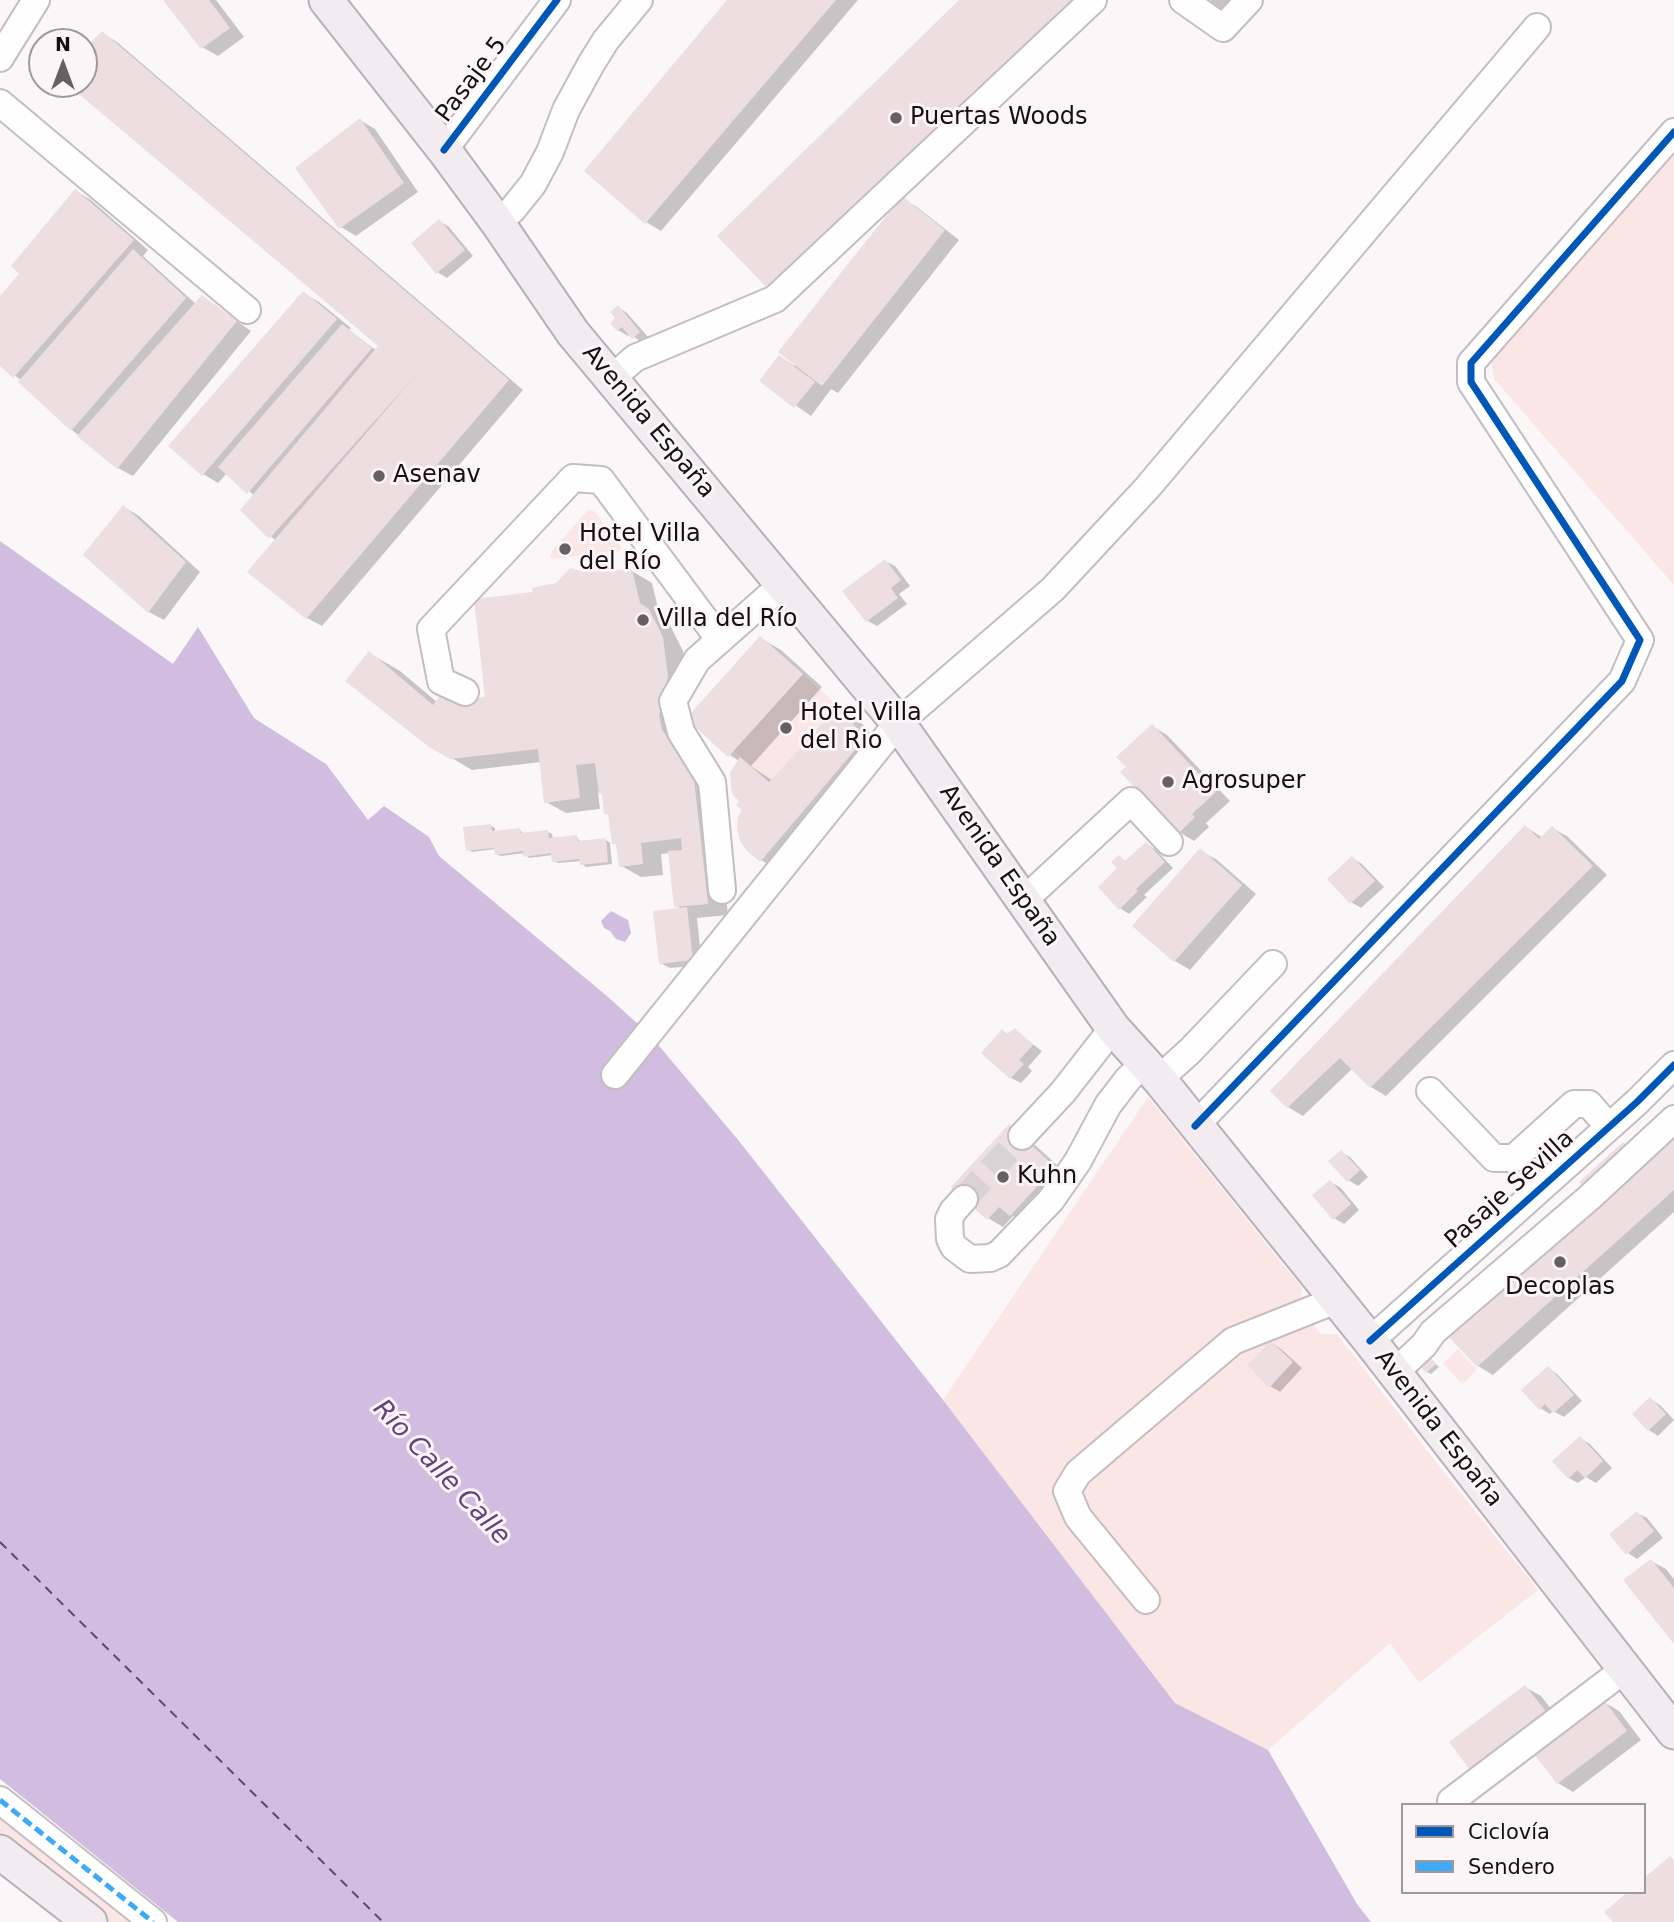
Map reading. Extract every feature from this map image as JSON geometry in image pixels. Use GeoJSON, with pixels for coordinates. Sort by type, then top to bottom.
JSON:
{"type":"FeatureCollection","features":[{"type":"Feature","properties":{"kind":"main road","name":"Avenida España"},"geometry":{"type":"LineString","coordinates":[[326,0],[444,150],[573,333],[898,723],[1113,1028],[1152,1071],[1370,1341],[1674,1732]]}},
{"type":"Feature","properties":{"kind":"main road"},"geometry":{"type":"LineString","coordinates":[[0,1852],[90,1922]]}},
{"type":"Feature","properties":{"kind":"street"},"geometry":{"type":"LineString","coordinates":[[0,58],[36,0]]}},
{"type":"Feature","properties":{"kind":"street","name":"Pasaje 5"},"geometry":{"type":"LineString","coordinates":[[444,150],[557,0]]}},
{"type":"Feature","properties":{"kind":"street"},"geometry":{"type":"LineString","coordinates":[[497,222],[512,210],[533,184],[550,152],[566,110],[591,64],[606,40],[639,0]]}},
{"type":"Feature","properties":{"kind":"street"},"geometry":{"type":"LineString","coordinates":[[612,378],[635,358],[775,299],[1093,0]]}},
{"type":"Feature","properties":{"kind":"street"},"geometry":{"type":"LineString","coordinates":[[1182,0],[1223,28],[1249,0]]}},
{"type":"Feature","properties":{"kind":"street"},"geometry":{"type":"LineString","coordinates":[[615,1075],[898,723],[1053,589],[1147,488],[1537,27]]}},
{"type":"Feature","properties":{"kind":"street"},"geometry":{"type":"LineString","coordinates":[[0,103],[247,310]]}},
{"type":"Feature","properties":{"kind":"street"},"geometry":{"type":"LineString","coordinates":[[1195,1126],[1622,681],[1640,640],[1471,382],[1471,363],[1674,132]]}},
{"type":"Feature","properties":{"kind":"street"},"geometry":{"type":"LineString","coordinates":[[465,692],[441,681],[431,629],[573,478],[601,480],[720,640]]}},
{"type":"Feature","properties":{"kind":"street"},"geometry":{"type":"LineString","coordinates":[[722,890],[712,782],[681,732],[673,701],[697,660],[783,584]]}},
{"type":"Feature","properties":{"kind":"street"},"geometry":{"type":"LineString","coordinates":[[1024,900],[1131,801],[1169,842]]}},
{"type":"Feature","properties":{"kind":"street"},"geometry":{"type":"LineString","coordinates":[[964,1199],[949,1219],[950,1239],[954,1247],[970,1259],[990,1258],[999,1254],[1051,1200],[1078,1161],[1108,1105],[1128,1079],[1152,1071],[1191,1051],[1273,964]]}},
{"type":"Feature","properties":{"kind":"street"},"geometry":{"type":"LineString","coordinates":[[1022,1136],[1063,1092],[1113,1028]]}},
{"type":"Feature","properties":{"kind":"street","name":"Pasaje Sevilla"},"geometry":{"type":"LineString","coordinates":[[1370,1341],[1609,1127],[1674,1065]]}},
{"type":"Feature","properties":{"kind":"street"},"geometry":{"type":"LineString","coordinates":[[1430,1091],[1494,1158],[1514,1158],[1574,1104],[1589,1104],[1609,1127]]}},
{"type":"Feature","properties":{"kind":"street"},"geometry":{"type":"LineString","coordinates":[[1394,1373],[1424,1345],[1433,1332],[1590,1197],[1674,1119]]}},
{"type":"Feature","properties":{"kind":"street"},"geometry":{"type":"LineString","coordinates":[[1146,1600],[1078,1517],[1067,1491],[1078,1473],[1233,1341],[1336,1300]]}},
{"type":"Feature","properties":{"kind":"street"},"geometry":{"type":"LineString","coordinates":[[1451,1801],[1625,1669]]}},
{"type":"Feature","properties":{"kind":"street"},"geometry":{"type":"LineString","coordinates":[[0,1800],[153,1922]]}},
{"type":"Feature","properties":{"kind":"shaded area"},"geometry":{"type":"Polygon","coordinates":[[[1674,148],[1674,585],[1494,379],[1490,355],[1674,148]]]}},
{"type":"Feature","properties":{"kind":"shaded area"},"geometry":{"type":"Polygon","coordinates":[[[588,510],[594,511],[622,548],[620,551],[553,559],[550,557],[552,551],[588,510]]]}},
{"type":"Feature","properties":{"kind":"shaded area","name":"Hotel Villa del Rio"},"geometry":{"type":"Polygon","coordinates":[[[803,674],[838,706],[769,782],[734,751],[803,674]]]}},
{"type":"Feature","properties":{"kind":"shaded area"},"geometry":{"type":"Polygon","coordinates":[[[1148,1097],[1302,1288],[1299,1308],[1321,1334],[1337,1334],[1538,1590],[1419,1683],[1390,1643],[1268,1750],[1175,1703],[943,1400],[1148,1097]]]}},
{"type":"Feature","properties":{"kind":"shaded area"},"geometry":{"type":"Polygon","coordinates":[[[1458,1349],[1477,1370],[1462,1384],[1443,1363],[1458,1349]]]}},
{"type":"Feature","properties":{"kind":"shaded area"},"geometry":{"type":"Polygon","coordinates":[[[0,1808],[84,1877],[84,1884],[97,1894],[106,1894],[139,1922],[107,1922],[0,1836],[0,1808]]]}},
{"type":"Feature","properties":{"kind":"water","name":"Río Calle Calle"},"geometry":{"type":"Polygon","coordinates":[[[0,541],[173,664],[198,627],[254,718],[326,764],[368,820],[384,806],[429,837],[439,856],[649,1034],[739,1141],[943,1400],[1175,1703],[1268,1750],[1357,1904],[1371,1922],[178,1922],[0,1779],[0,541]]]}},
{"type":"Feature","properties":{"kind":"water"},"geometry":{"type":"Polygon","coordinates":[[[611,911],[628,920],[631,933],[625,942],[616,939],[604,928],[601,921],[611,911]]]}},
{"type":"Feature","properties":{"kind":"building"},"geometry":{"type":"Polygon","coordinates":[[[163,0],[209,0],[230,28],[201,49],[163,0]]]}},
{"type":"Feature","properties":{"kind":"building"},"geometry":{"type":"Polygon","coordinates":[[[727,0],[836,0],[645,224],[584,171],[727,0]]]}},
{"type":"Feature","properties":{"kind":"building","name":"Puertas Woods"},"geometry":{"type":"Polygon","coordinates":[[[959,0],[1074,0],[775,296],[717,236],[959,0]]]}},
{"type":"Feature","properties":{"kind":"building"},"geometry":{"type":"Polygon","coordinates":[[[102,31],[509,380],[306,619],[247,572],[416,375],[269,539],[240,510],[378,346],[84,98],[98,98],[98,35],[102,31]]]}},
{"type":"Feature","properties":{"kind":"building"},"geometry":{"type":"Polygon","coordinates":[[[360,118],[404,183],[339,229],[295,168],[360,118]]]}},
{"type":"Feature","properties":{"kind":"building"},"geometry":{"type":"Polygon","coordinates":[[[75,189],[134,240],[13,378],[0,366],[0,296],[19,274],[11,266],[75,189]]]}},
{"type":"Feature","properties":{"kind":"building"},"geometry":{"type":"Polygon","coordinates":[[[902,196],[945,230],[822,386],[778,352],[902,196]]]}},
{"type":"Feature","properties":{"kind":"building"},"geometry":{"type":"Polygon","coordinates":[[[439,219],[465,250],[436,274],[411,243],[439,219]]]}},
{"type":"Feature","properties":{"kind":"building"},"geometry":{"type":"Polygon","coordinates":[[[133,249],[186,298],[71,431],[18,382],[133,249]]]}},
{"type":"Feature","properties":{"kind":"building"},"geometry":{"type":"Polygon","coordinates":[[[303,291],[337,319],[202,476],[168,446],[303,291]]]}},
{"type":"Feature","properties":{"kind":"building"},"geometry":{"type":"Polygon","coordinates":[[[202,295],[237,321],[117,469],[77,436],[202,295]]]}},
{"type":"Feature","properties":{"kind":"building"},"geometry":{"type":"Polygon","coordinates":[[[618,305],[640,332],[632,339],[622,327],[617,331],[610,323],[615,318],[610,312],[618,305]]]}},
{"type":"Feature","properties":{"kind":"building"},"geometry":{"type":"Polygon","coordinates":[[[342,324],[372,348],[247,494],[218,467],[342,324]]]}},
{"type":"Feature","properties":{"kind":"building"},"geometry":{"type":"Polygon","coordinates":[[[779,355],[815,382],[794,408],[759,381],[779,355]]]}},
{"type":"Feature","properties":{"kind":"building"},"geometry":{"type":"Polygon","coordinates":[[[123,505],[186,562],[148,613],[83,555],[123,505]]]}},
{"type":"Feature","properties":{"kind":"building"},"geometry":{"type":"Polygon","coordinates":[[[885,559],[901,580],[891,588],[898,598],[866,622],[842,591],[885,559]]]}},
{"type":"Feature","properties":{"kind":"building"},"geometry":{"type":"Polygon","coordinates":[[[570,568],[584,572],[632,569],[640,603],[649,609],[663,637],[668,676],[659,715],[662,730],[678,754],[686,754],[692,762],[708,904],[674,907],[668,851],[682,850],[681,838],[641,843],[643,864],[619,867],[616,844],[612,844],[608,814],[604,814],[602,794],[599,794],[595,763],[576,765],[580,798],[544,803],[538,749],[450,759],[429,747],[345,681],[369,651],[433,705],[441,695],[446,701],[485,697],[474,599],[533,592],[532,588],[556,583],[570,568]]]}},
{"type":"Feature","properties":{"kind":"building"},"geometry":{"type":"Polygon","coordinates":[[[760,636],[803,674],[728,757],[695,727],[691,713],[760,636]]]}},
{"type":"Feature","properties":{"kind":"building"},"geometry":{"type":"Polygon","coordinates":[[[838,706],[865,738],[760,862],[740,841],[737,828],[738,816],[742,810],[736,805],[739,801],[732,794],[730,773],[740,757],[769,782],[838,706]]]}},
{"type":"Feature","properties":{"kind":"building","name":"Agrosuper"},"geometry":{"type":"Polygon","coordinates":[[[1152,724],[1216,792],[1192,814],[1195,817],[1178,834],[1120,772],[1126,767],[1116,757],[1152,724]]]}},
{"type":"Feature","properties":{"kind":"building"},"geometry":{"type":"Polygon","coordinates":[[[491,824],[492,831],[520,828],[521,833],[548,830],[549,838],[577,835],[578,841],[606,838],[608,862],[580,865],[579,859],[552,862],[551,853],[523,857],[523,851],[495,855],[494,848],[466,851],[463,827],[491,824]]]}},
{"type":"Feature","properties":{"kind":"building"},"geometry":{"type":"Polygon","coordinates":[[[1525,825],[1539,839],[1552,826],[1593,866],[1370,1088],[1340,1058],[1287,1108],[1270,1091],[1525,825]]]}},
{"type":"Feature","properties":{"kind":"building"},"geometry":{"type":"Polygon","coordinates":[[[1146,842],[1165,862],[1136,889],[1138,891],[1119,910],[1098,887],[1117,868],[1111,862],[1119,855],[1125,861],[1146,842]]]}},
{"type":"Feature","properties":{"kind":"building"},"geometry":{"type":"Polygon","coordinates":[[[1200,848],[1242,885],[1174,962],[1132,926],[1200,848]]]}},
{"type":"Feature","properties":{"kind":"building"},"geometry":{"type":"Polygon","coordinates":[[[1352,856],[1375,881],[1350,904],[1327,879],[1352,856]]]}},
{"type":"Feature","properties":{"kind":"building"},"geometry":{"type":"Polygon","coordinates":[[[687,907],[693,960],[659,964],[653,911],[687,907]]]}},
{"type":"Feature","properties":{"kind":"building"},"geometry":{"type":"Polygon","coordinates":[[[1015,1028],[1033,1045],[1019,1060],[1024,1064],[1010,1079],[981,1053],[1002,1029],[1007,1034],[1015,1028]]]}},
{"type":"Feature","properties":{"kind":"building","name":"Kuhn"},"geometry":{"type":"Polygon","coordinates":[[[1009,1124],[1055,1167],[1010,1216],[999,1207],[987,1220],[951,1187],[1009,1124]]]}},
{"type":"Feature","properties":{"kind":"building","name":"Decoplas"},"geometry":{"type":"Polygon","coordinates":[[[1674,1127],[1674,1190],[1477,1367],[1446,1334],[1674,1127]]]}},
{"type":"Feature","properties":{"kind":"building"},"geometry":{"type":"Polygon","coordinates":[[[1623,1142],[1633,1153],[1589,1193],[1579,1182],[1623,1142]]]}},
{"type":"Feature","properties":{"kind":"building"},"geometry":{"type":"Polygon","coordinates":[[[1341,1150],[1360,1170],[1347,1182],[1328,1161],[1341,1150]]]}},
{"type":"Feature","properties":{"kind":"building"},"geometry":{"type":"Polygon","coordinates":[[[1330,1180],[1351,1204],[1333,1220],[1312,1195],[1330,1180]]]}},
{"type":"Feature","properties":{"kind":"building"},"geometry":{"type":"Polygon","coordinates":[[[1271,1341],[1293,1362],[1269,1388],[1248,1365],[1271,1341]]]}},
{"type":"Feature","properties":{"kind":"building"},"geometry":{"type":"Polygon","coordinates":[[[1427,1353],[1436,1364],[1426,1373],[1417,1362],[1427,1353]]]}},
{"type":"Feature","properties":{"kind":"building"},"geometry":{"type":"Polygon","coordinates":[[[1548,1366],[1574,1395],[1553,1413],[1545,1404],[1539,1410],[1521,1390],[1548,1366]]]}},
{"type":"Feature","properties":{"kind":"building"},"geometry":{"type":"Polygon","coordinates":[[[1650,1397],[1666,1414],[1648,1431],[1632,1414],[1650,1397]]]}},
{"type":"Feature","properties":{"kind":"building"},"geometry":{"type":"Polygon","coordinates":[[[1580,1436],[1603,1461],[1585,1478],[1577,1470],[1568,1479],[1552,1461],[1580,1436]]]}},
{"type":"Feature","properties":{"kind":"building"},"geometry":{"type":"Polygon","coordinates":[[[1637,1511],[1654,1531],[1626,1555],[1609,1534],[1637,1511]]]}},
{"type":"Feature","properties":{"kind":"building"},"geometry":{"type":"Polygon","coordinates":[[[1651,1559],[1674,1588],[1674,1644],[1623,1580],[1651,1559]]]}},
{"type":"Feature","properties":{"kind":"building"},"geometry":{"type":"Polygon","coordinates":[[[1525,1685],[1548,1714],[1471,1771],[1449,1742],[1525,1685]]]}},
{"type":"Feature","properties":{"kind":"building"},"geometry":{"type":"Polygon","coordinates":[[[1604,1700],[1627,1731],[1557,1784],[1534,1754],[1604,1700]]]}},
{"type":"Feature","properties":{"kind":"building"},"geometry":{"type":"Polygon","coordinates":[[[1670,1856],[1674,1860],[1674,1922],[1613,1922],[1604,1912],[1626,1894],[1646,1894],[1646,1876],[1670,1856]]]}},
{"type":"Feature","properties":{"kind":"ferry route"},"geometry":{"type":"LineString","coordinates":[[0,1542],[383,1922]]}},
{"type":"Feature","properties":{"kind":"tunnel"},"geometry":{"type":"LineString","coordinates":[[964,1199],[1022,1136]]}},
{"type":"Feature","properties":{"kind":"marked path"},"geometry":{"type":"LineString","coordinates":[[0,1800],[153,1922]]}},
{"type":"Feature","properties":{"kind":"cycle path"},"geometry":{"type":"LineString","coordinates":[[444,150],[557,0]]}},
{"type":"Feature","properties":{"kind":"cycle path"},"geometry":{"type":"LineString","coordinates":[[1195,1126],[1622,681],[1640,640],[1471,382],[1471,363],[1674,132]]}},
{"type":"Feature","properties":{"kind":"cycle path"},"geometry":{"type":"LineString","coordinates":[[1370,1341],[1637,1102],[1674,1065]]}},
{"type":"Feature","properties":{"kind":"place","name":"Puertas Woods"},"geometry":{"type":"Point","coordinates":[896,118]}},
{"type":"Feature","properties":{"kind":"place","name":"Asenav"},"geometry":{"type":"Point","coordinates":[379,476]}},
{"type":"Feature","properties":{"kind":"place","name":"Hotel Villa del Río"},"geometry":{"type":"Point","coordinates":[565,549]}},
{"type":"Feature","properties":{"kind":"place","name":"Villa del Río"},"geometry":{"type":"Point","coordinates":[643,620]}},
{"type":"Feature","properties":{"kind":"place","name":"Hotel Villa del Rio"},"geometry":{"type":"Point","coordinates":[786,728]}},
{"type":"Feature","properties":{"kind":"place","name":"Agrosuper"},"geometry":{"type":"Point","coordinates":[1168,782]}},
{"type":"Feature","properties":{"kind":"place","name":"Kuhn"},"geometry":{"type":"Point","coordinates":[1003,1177]}},
{"type":"Feature","properties":{"kind":"place","name":"Decoplas"},"geometry":{"type":"Point","coordinates":[1560,1262]}}]}
